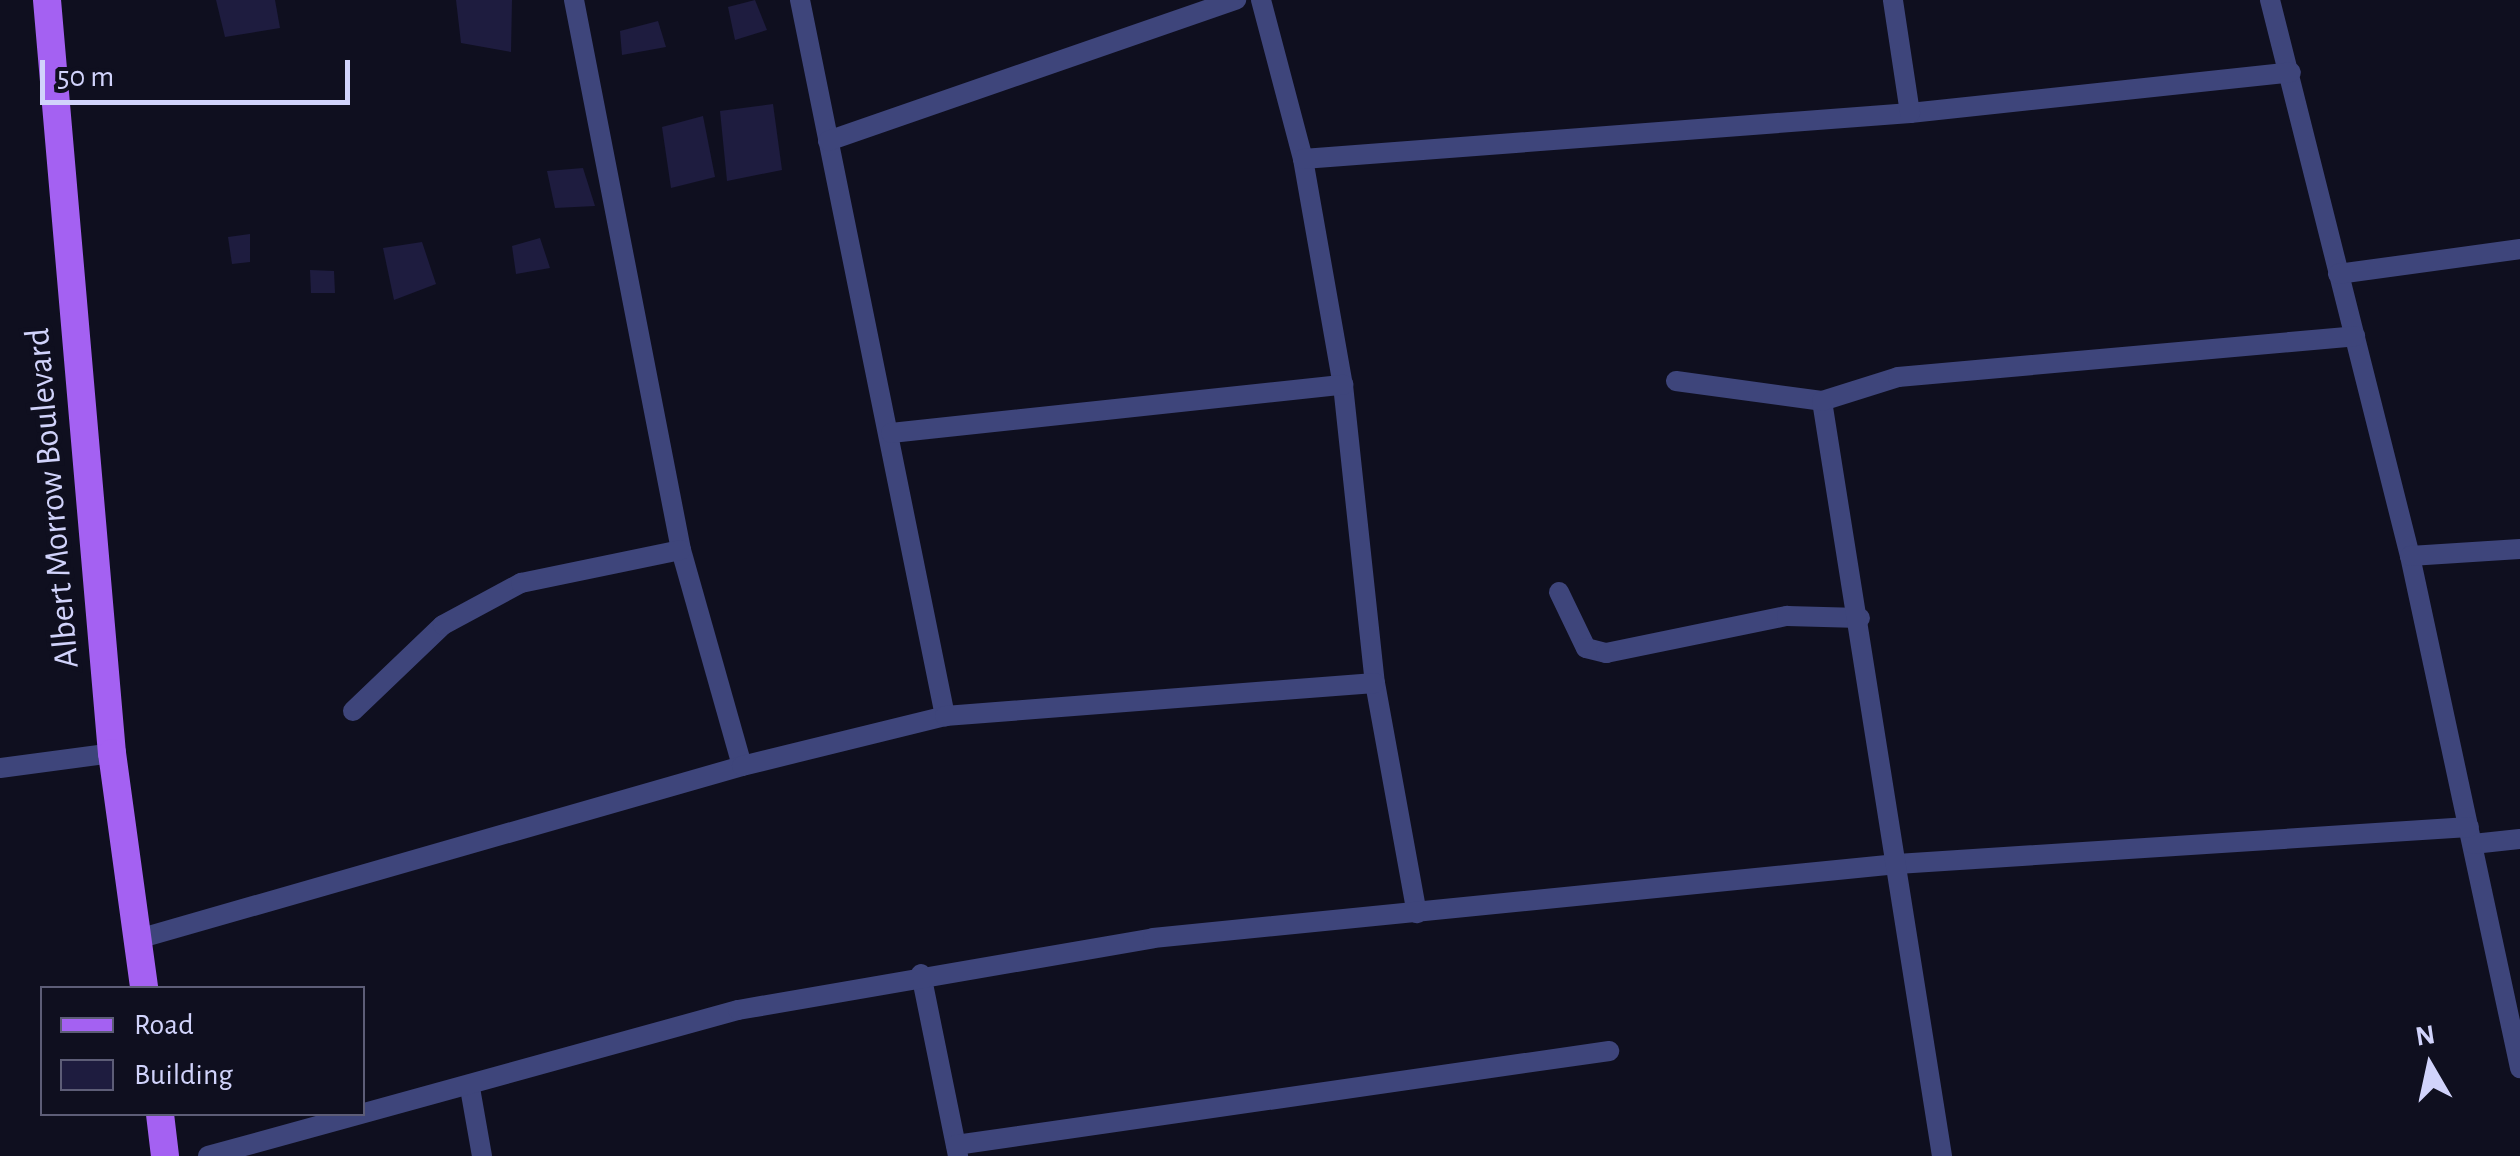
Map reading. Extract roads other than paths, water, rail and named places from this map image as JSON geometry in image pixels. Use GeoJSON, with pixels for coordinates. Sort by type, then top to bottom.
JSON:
{"type":"FeatureCollection","features":[{"type":"Feature","properties":{"kind":"main road","name":"Albert Morrow Boulevard"},"geometry":{"type":"LineString","coordinates":[[47,0],[112,752],[144,986]]}},
{"type":"Feature","properties":{"kind":"main road"},"geometry":{"type":"LineString","coordinates":[[160,1116],[165,1156]]}},
{"type":"Feature","properties":{"kind":"street"},"geometry":{"type":"LineString","coordinates":[[574,0],[680,550],[742,766]]}},
{"type":"Feature","properties":{"kind":"street"},"geometry":{"type":"LineString","coordinates":[[800,0],[892,434],[945,716]]}},
{"type":"Feature","properties":{"kind":"street"},"geometry":{"type":"LineString","coordinates":[[828,141],[1236,0]]}},
{"type":"Feature","properties":{"kind":"street"},"geometry":{"type":"LineString","coordinates":[[1261,0],[1303,158],[1343,385],[1375,683],[1417,912]]}},
{"type":"Feature","properties":{"kind":"street"},"geometry":{"type":"LineString","coordinates":[[1893,0],[1910,113]]}},
{"type":"Feature","properties":{"kind":"street"},"geometry":{"type":"LineString","coordinates":[[2270,0],[2410,556],[2471,835],[2513,987],[2520,1068]]}},
{"type":"Feature","properties":{"kind":"street"},"geometry":{"type":"LineString","coordinates":[[1303,158],[1910,113],[2291,72]]}},
{"type":"Feature","properties":{"kind":"street"},"geometry":{"type":"LineString","coordinates":[[2338,274],[2520,249]]}},
{"type":"Feature","properties":{"kind":"street"},"geometry":{"type":"LineString","coordinates":[[1676,381],[1822,400],[1898,377],[2354,336]]}},
{"type":"Feature","properties":{"kind":"street"},"geometry":{"type":"LineString","coordinates":[[892,434],[1343,385]]}},
{"type":"Feature","properties":{"kind":"street"},"geometry":{"type":"LineString","coordinates":[[1822,400],[1860,618],[1942,1156]]}},
{"type":"Feature","properties":{"kind":"street"},"geometry":{"type":"LineString","coordinates":[[2410,556],[2520,548]]}},
{"type":"Feature","properties":{"kind":"street"},"geometry":{"type":"LineString","coordinates":[[353,711],[443,624],[521,583],[680,550]]}},
{"type":"Feature","properties":{"kind":"street"},"geometry":{"type":"LineString","coordinates":[[1559,592],[1586,648],[1606,653],[1787,616],[1860,618]]}},
{"type":"Feature","properties":{"kind":"street"},"geometry":{"type":"LineString","coordinates":[[138,939],[742,766],[945,716],[1375,683]]}},
{"type":"Feature","properties":{"kind":"street"},"geometry":{"type":"LineString","coordinates":[[0,768],[112,752]]}},
{"type":"Feature","properties":{"kind":"street"},"geometry":{"type":"LineString","coordinates":[[365,1115],[738,1010],[921,974],[1153,938],[1897,864],[2471,835],[2520,839]]}},
{"type":"Feature","properties":{"kind":"street"},"geometry":{"type":"LineString","coordinates":[[921,974],[957,1151],[1609,1052]]}},
{"type":"Feature","properties":{"kind":"street"},"geometry":{"type":"LineString","coordinates":[[470,1088],[482,1156]]}},
{"type":"Feature","properties":{"kind":"street"},"geometry":{"type":"LineString","coordinates":[[208,1156],[362,1116]]}}]}
